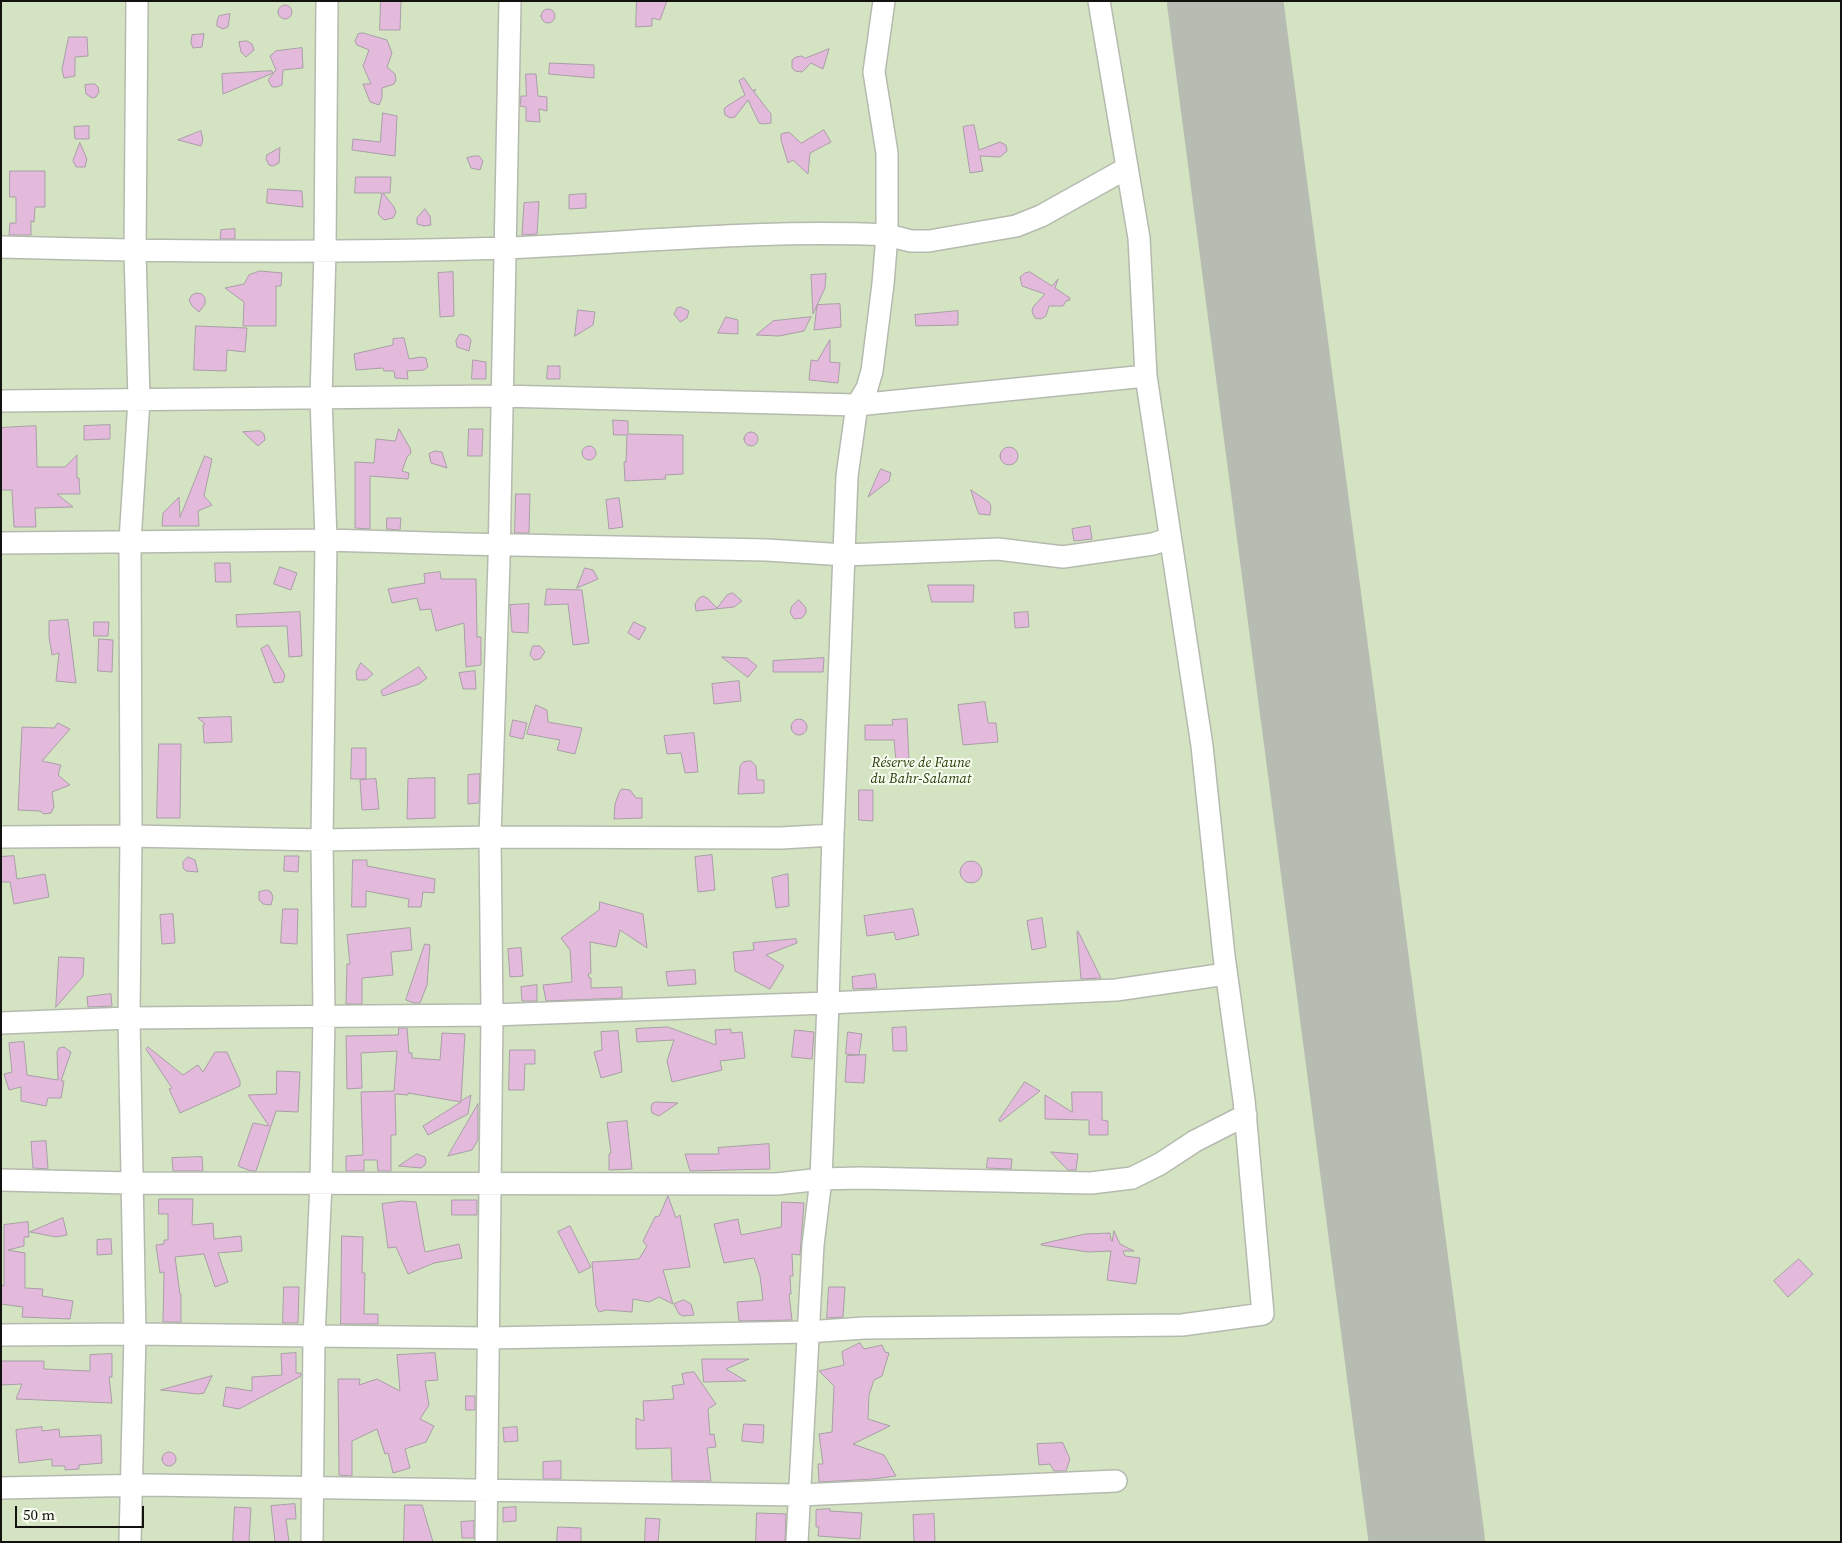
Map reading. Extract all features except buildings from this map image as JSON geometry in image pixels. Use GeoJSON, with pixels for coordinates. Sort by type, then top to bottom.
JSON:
{"type":"FeatureCollection","features":[{"type":"Feature","properties":{"kind":"street"},"geometry":{"type":"LineString","coordinates":[[130,1542],[135,1334],[129,1018],[131,836],[130,541],[139,400],[135,251],[137,1]]}},
{"type":"Feature","properties":{"kind":"street"},"geometry":{"type":"LineString","coordinates":[[312,1542],[314,1337],[321,1183],[324,1016],[322,840],[326,540],[321,398],[325,251],[327,1]]}},
{"type":"Feature","properties":{"kind":"street"},"geometry":{"type":"LineString","coordinates":[[486,1542],[492,1015],[490,838],[499,544],[510,1]]}},
{"type":"Feature","properties":{"kind":"street"},"geometry":{"type":"LineString","coordinates":[[797,1542],[807,1332],[813,1245],[821,1179],[847,476],[857,405],[867,388],[872,371],[887,235],[887,153],[874,72],[884,1]]}},
{"type":"Feature","properties":{"kind":"street"},"geometry":{"type":"LineString","coordinates":[[1,1335],[135,1334],[489,1338],[807,1332],[864,1328],[1182,1325],[1263,1314],[1246,1115],[1226,974],[1202,746],[1146,376],[1139,238],[1099,1]]}},
{"type":"Feature","properties":{"kind":"street"},"geometry":{"type":"LineString","coordinates":[[1,248],[248,253],[504,248],[831,232],[887,235],[911,240],[929,241],[1016,226],[1041,216],[1127,168]]}},
{"type":"Feature","properties":{"kind":"street"},"geometry":{"type":"LineString","coordinates":[[1,401],[501,396],[857,405],[1146,376]]}},
{"type":"Feature","properties":{"kind":"street"},"geometry":{"type":"LineString","coordinates":[[1,543],[326,540],[767,550],[845,555],[998,549],[1064,557],[1153,544],[1170,538]]}},
{"type":"Feature","properties":{"kind":"street"},"geometry":{"type":"LineString","coordinates":[[1,837],[131,836],[322,840],[781,838],[833,835]]}},
{"type":"Feature","properties":{"kind":"street"},"geometry":{"type":"LineString","coordinates":[[1,1023],[129,1018],[492,1015],[828,1003],[1116,990],[1226,974]]}},
{"type":"Feature","properties":{"kind":"street"},"geometry":{"type":"LineString","coordinates":[[1,1180],[131,1183],[777,1184],[821,1179],[860,1178],[1091,1183],[1132,1178],[1160,1164],[1195,1141],[1246,1115]]}},
{"type":"Feature","properties":{"kind":"street"},"geometry":{"type":"LineString","coordinates":[[1,1488],[132,1486],[799,1495],[1116,1481]]}},
{"type":"Feature","properties":{"kind":"green space","name":"Réserve de Faune du Bahr-Salamat"},"geometry":{"type":"Polygon","coordinates":[[[1,1],[1841,1],[1841,1542],[1,1542],[1,1]]]}},
{"type":"Feature","properties":{"kind":"runway"},"geometry":{"type":"LineString","coordinates":[[1225,1],[1427,1542]]}}]}
